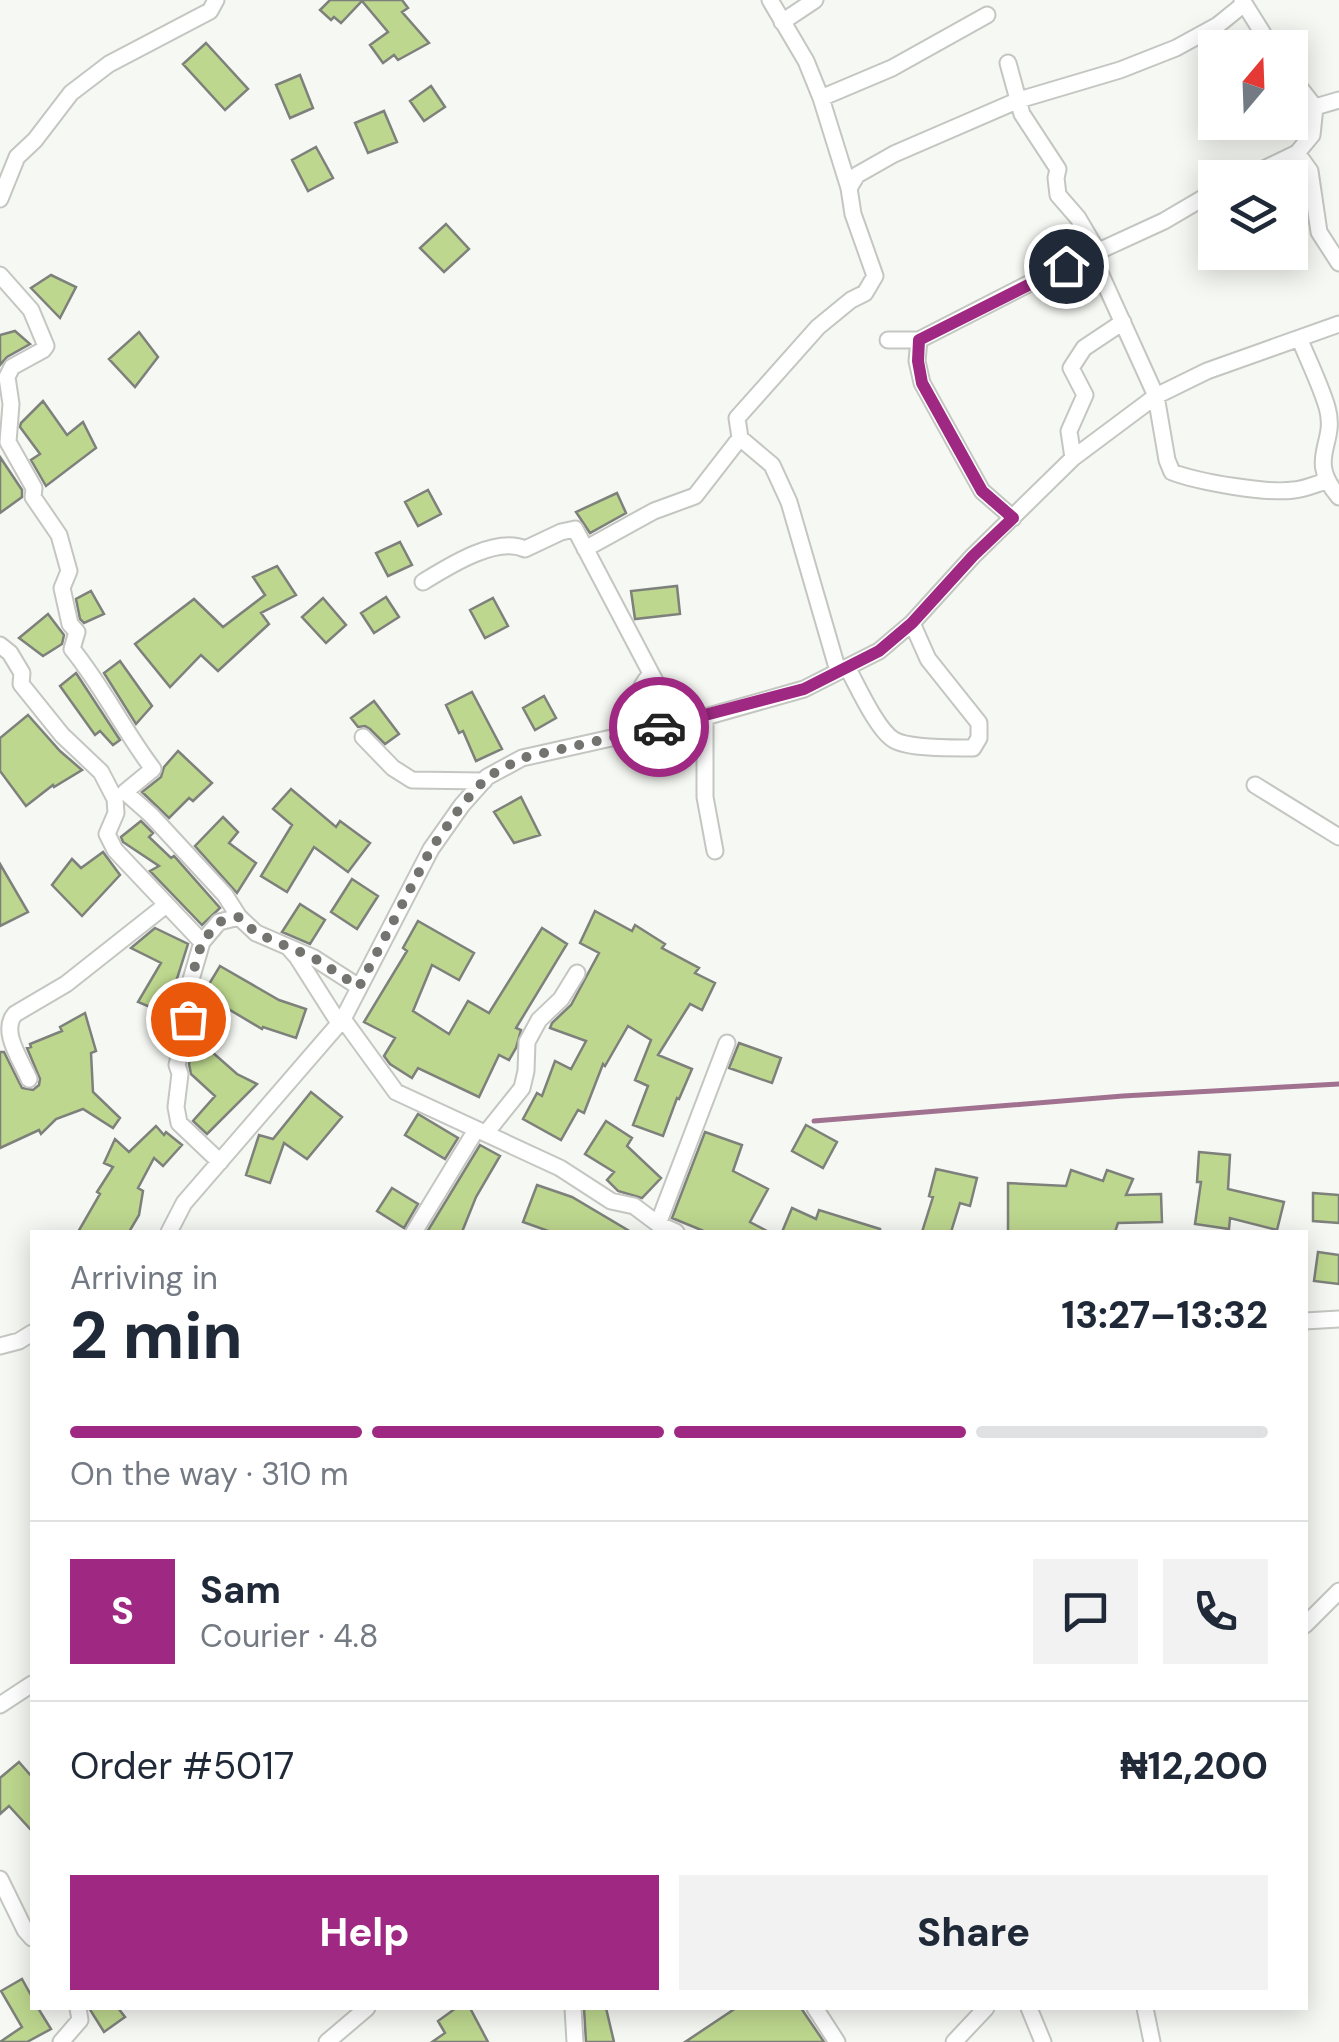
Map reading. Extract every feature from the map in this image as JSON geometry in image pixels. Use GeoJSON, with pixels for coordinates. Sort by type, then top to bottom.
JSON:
{"type":"FeatureCollection","features":[{"type":"Feature","properties":{"kind":"street"},"geometry":{"type":"LineString","coordinates":[[0,199],[17,156],[35,140],[71,94],[109,64],[210,11],[216,0]]}},
{"type":"Feature","properties":{"kind":"street"},"geometry":{"type":"LineString","coordinates":[[770,0],[806,61],[821,98],[849,188],[853,214],[875,276],[865,293],[818,328],[755,396],[737,418],[740,438],[772,465],[789,502],[842,669],[874,717],[894,740],[935,748],[973,748],[979,738],[979,723],[928,659],[912,623]]}},
{"type":"Feature","properties":{"kind":"street"},"geometry":{"type":"LineString","coordinates":[[782,22],[815,0]]}},
{"type":"Feature","properties":{"kind":"street"},"geometry":{"type":"LineString","coordinates":[[849,188],[857,175],[894,154],[1019,100],[1120,70],[1176,48],[1218,25],[1243,2],[1261,30]]}},
{"type":"Feature","properties":{"kind":"street"},"geometry":{"type":"LineString","coordinates":[[821,98],[892,68],[987,15]]}},
{"type":"Feature","properties":{"kind":"street"},"geometry":{"type":"LineString","coordinates":[[1008,63],[1022,114],[1058,169],[1058,195],[1078,218],[1156,396],[1172,472],[1258,489],[1294,491],[1326,480]]}},
{"type":"Feature","properties":{"kind":"street"},"geometry":{"type":"LineString","coordinates":[[1282,160],[1297,153],[1312,135],[1315,107],[1308,98]]}},
{"type":"Feature","properties":{"kind":"street"},"geometry":{"type":"LineString","coordinates":[[1315,107],[1339,100]]}},
{"type":"Feature","properties":{"kind":"street"},"geometry":{"type":"LineString","coordinates":[[1297,153],[1310,171],[1319,232],[1339,263]]}},
{"type":"Feature","properties":{"kind":"street"},"geometry":{"type":"LineString","coordinates":[[888,340],[919,340],[1198,201]]}},
{"type":"Feature","properties":{"kind":"street"},"geometry":{"type":"LineString","coordinates":[[0,275],[32,310],[46,346],[12,367],[8,377],[8,442],[34,488],[33,497],[59,535],[69,571],[62,588],[64,600],[70,624],[78,632],[72,649],[153,770],[126,792],[256,933],[314,958],[359,987]]}},
{"type":"Feature","properties":{"kind":"street"},"geometry":{"type":"LineString","coordinates":[[1073,458],[1069,431],[1085,394],[1071,368],[1084,348],[1123,322]]}},
{"type":"Feature","properties":{"kind":"street"},"geometry":{"type":"LineString","coordinates":[[170,1230],[184,1202],[341,1022],[431,849],[484,782],[522,758],[804,689],[879,651],[912,623],[973,556],[1073,458],[1156,396],[1208,371],[1339,324]]}},
{"type":"Feature","properties":{"kind":"street"},"geometry":{"type":"LineString","coordinates":[[919,340],[922,383],[982,491],[1013,518]]}},
{"type":"Feature","properties":{"kind":"street"},"geometry":{"type":"LineString","coordinates":[[1300,340],[1328,410],[1322,468],[1339,497]]}},
{"type":"Feature","properties":{"kind":"street"},"geometry":{"type":"LineString","coordinates":[[585,549],[654,511],[695,496],[740,438]]}},
{"type":"Feature","properties":{"kind":"street"},"geometry":{"type":"LineString","coordinates":[[424,582],[488,548],[515,544],[525,549],[574,529],[664,698],[673,724]]}},
{"type":"Feature","properties":{"kind":"street"},"geometry":{"type":"LineString","coordinates":[[0,645],[22,673],[21,684],[62,735],[101,772],[115,799],[116,814],[106,834],[115,850],[202,942]]}},
{"type":"Feature","properties":{"kind":"street"},"geometry":{"type":"LineString","coordinates":[[636,732],[634,703],[651,674]]}},
{"type":"Feature","properties":{"kind":"street"},"geometry":{"type":"LineString","coordinates":[[705,716],[706,797],[715,850]]}},
{"type":"Feature","properties":{"kind":"street"},"geometry":{"type":"LineString","coordinates":[[363,737],[393,768],[412,780],[484,782]]}},
{"type":"Feature","properties":{"kind":"street"},"geometry":{"type":"LineString","coordinates":[[1254,785],[1339,837]]}},
{"type":"Feature","properties":{"kind":"street"},"geometry":{"type":"LineString","coordinates":[[29,1079],[8,1031],[9,1020],[66,984],[166,905]]}},
{"type":"Feature","properties":{"kind":"street"},"geometry":{"type":"LineString","coordinates":[[220,1162],[180,1124],[176,1107],[180,1074],[177,1066],[188,1019],[185,1000],[202,942],[219,922],[239,917]]}},
{"type":"Feature","properties":{"kind":"street"},"geometry":{"type":"LineString","coordinates":[[286,945],[396,1092],[560,1168],[611,1201],[634,1206],[672,1230]]}},
{"type":"Feature","properties":{"kind":"street"},"geometry":{"type":"LineString","coordinates":[[415,1230],[481,1132],[522,1088],[526,1042],[577,973]]}},
{"type":"Feature","properties":{"kind":"street"},"geometry":{"type":"LineString","coordinates":[[658,1224],[727,1043]]}},
{"type":"Feature","properties":{"kind":"street"},"geometry":{"type":"LineString","coordinates":[[1308,1320],[1339,1319]]}},
{"type":"Feature","properties":{"kind":"street"},"geometry":{"type":"LineString","coordinates":[[0,1346],[28,1342]]}},
{"type":"Feature","properties":{"kind":"street"},"geometry":{"type":"LineString","coordinates":[[1308,1622],[1339,1593]]}},
{"type":"Feature","properties":{"kind":"street"},"geometry":{"type":"LineString","coordinates":[[0,1705],[30,1685]]}},
{"type":"Feature","properties":{"kind":"street"},"geometry":{"type":"LineString","coordinates":[[0,1879],[30,1936]]}},
{"type":"Feature","properties":{"kind":"street"},"geometry":{"type":"LineString","coordinates":[[60,2042],[80,2020],[78,2010]]}},
{"type":"Feature","properties":{"kind":"street"},"geometry":{"type":"LineString","coordinates":[[328,2042],[365,2010]]}},
{"type":"Feature","properties":{"kind":"street"},"geometry":{"type":"LineString","coordinates":[[573,2010],[575,2042]]}},
{"type":"Feature","properties":{"kind":"street"},"geometry":{"type":"LineString","coordinates":[[816,2010],[836,2042]]}},
{"type":"Feature","properties":{"kind":"street"},"geometry":{"type":"LineString","coordinates":[[954,2042],[984,2010]]}},
{"type":"Feature","properties":{"kind":"street"},"geometry":{"type":"LineString","coordinates":[[1030,2010],[1044,2042]]}},
{"type":"Feature","properties":{"kind":"street"},"geometry":{"type":"LineString","coordinates":[[1146,2010],[1152,2042]]}},
{"type":"Feature","properties":{"kind":"building"},"geometry":{"type":"Polygon","coordinates":[[[330,0],[402,0],[408,8],[402,12],[429,43],[398,60],[394,55],[383,63],[370,45],[388,32],[362,1],[341,23],[320,10],[330,0]]]}},
{"type":"Feature","properties":{"kind":"building"},"geometry":{"type":"Polygon","coordinates":[[[206,43],[248,89],[225,110],[183,64],[206,43]]]}},
{"type":"Feature","properties":{"kind":"building"},"geometry":{"type":"Polygon","coordinates":[[[300,75],[313,108],[290,118],[276,85],[300,75]]]}},
{"type":"Feature","properties":{"kind":"building"},"geometry":{"type":"Polygon","coordinates":[[[431,86],[445,107],[424,121],[410,101],[431,86]]]}},
{"type":"Feature","properties":{"kind":"building"},"geometry":{"type":"Polygon","coordinates":[[[384,111],[397,142],[368,153],[355,123],[384,111]]]}},
{"type":"Feature","properties":{"kind":"building"},"geometry":{"type":"Polygon","coordinates":[[[316,147],[333,178],[308,191],[292,160],[316,147]]]}},
{"type":"Feature","properties":{"kind":"building"},"geometry":{"type":"Polygon","coordinates":[[[446,224],[469,249],[444,272],[420,248],[446,224]]]}},
{"type":"Feature","properties":{"kind":"building"},"geometry":{"type":"Polygon","coordinates":[[[51,275],[76,287],[60,318],[31,288],[51,275]]]}},
{"type":"Feature","properties":{"kind":"building"},"geometry":{"type":"Polygon","coordinates":[[[15,331],[30,344],[0,365],[0,335],[15,331]]]}},
{"type":"Feature","properties":{"kind":"building"},"geometry":{"type":"Polygon","coordinates":[[[139,332],[158,357],[135,387],[109,359],[139,332]]]}},
{"type":"Feature","properties":{"kind":"building"},"geometry":{"type":"Polygon","coordinates":[[[43,401],[67,435],[83,422],[96,448],[46,486],[31,460],[40,454],[20,427],[43,401]]]}},
{"type":"Feature","properties":{"kind":"building"},"geometry":{"type":"Polygon","coordinates":[[[0,457],[22,490],[22,497],[0,513],[0,457]]]}},
{"type":"Feature","properties":{"kind":"building"},"geometry":{"type":"Polygon","coordinates":[[[428,490],[441,514],[418,526],[405,502],[428,490]]]}},
{"type":"Feature","properties":{"kind":"building"},"geometry":{"type":"Polygon","coordinates":[[[617,493],[626,513],[590,533],[576,512],[617,493]]]}},
{"type":"Feature","properties":{"kind":"building"},"geometry":{"type":"Polygon","coordinates":[[[400,542],[412,565],[388,576],[376,553],[400,542]]]}},
{"type":"Feature","properties":{"kind":"building"},"geometry":{"type":"Polygon","coordinates":[[[277,566],[296,595],[261,613],[269,624],[218,671],[201,655],[170,687],[135,644],[194,599],[223,627],[265,595],[253,577],[277,566]]]}},
{"type":"Feature","properties":{"kind":"building"},"geometry":{"type":"Polygon","coordinates":[[[677,586],[680,614],[635,619],[631,591],[677,586]]]}},
{"type":"Feature","properties":{"kind":"building"},"geometry":{"type":"Polygon","coordinates":[[[91,591],[104,614],[84,623],[76,599],[91,591]]]}},
{"type":"Feature","properties":{"kind":"building"},"geometry":{"type":"Polygon","coordinates":[[[386,597],[399,617],[374,633],[361,613],[386,597]]]}},
{"type":"Feature","properties":{"kind":"building"},"geometry":{"type":"Polygon","coordinates":[[[323,598],[346,625],[326,643],[302,617],[323,598]]]}},
{"type":"Feature","properties":{"kind":"building"},"geometry":{"type":"Polygon","coordinates":[[[493,598],[508,626],[485,638],[470,610],[493,598]]]}},
{"type":"Feature","properties":{"kind":"building"},"geometry":{"type":"Polygon","coordinates":[[[48,614],[64,635],[62,644],[43,656],[19,638],[48,614]]]}},
{"type":"Feature","properties":{"kind":"building"},"geometry":{"type":"Polygon","coordinates":[[[120,661],[152,706],[136,724],[104,673],[120,661]]]}},
{"type":"Feature","properties":{"kind":"building"},"geometry":{"type":"Polygon","coordinates":[[[76,673],[120,740],[113,745],[100,731],[95,735],[60,686],[76,673]]]}},
{"type":"Feature","properties":{"kind":"building"},"geometry":{"type":"Polygon","coordinates":[[[472,692],[502,749],[476,761],[446,705],[472,692]]]}},
{"type":"Feature","properties":{"kind":"building"},"geometry":{"type":"Polygon","coordinates":[[[544,696],[556,718],[535,730],[523,708],[544,696]]]}},
{"type":"Feature","properties":{"kind":"building"},"geometry":{"type":"Polygon","coordinates":[[[374,701],[399,734],[385,744],[351,718],[374,701]]]}},
{"type":"Feature","properties":{"kind":"building"},"geometry":{"type":"Polygon","coordinates":[[[28,715],[82,770],[53,785],[26,806],[0,771],[0,738],[28,715]]]}},
{"type":"Feature","properties":{"kind":"building"},"geometry":{"type":"Polygon","coordinates":[[[178,751],[212,783],[169,818],[142,792],[161,777],[178,751]]]}},
{"type":"Feature","properties":{"kind":"building"},"geometry":{"type":"Polygon","coordinates":[[[291,789],[336,827],[340,821],[370,843],[348,872],[314,847],[287,892],[261,876],[292,825],[273,809],[291,789]]]}},
{"type":"Feature","properties":{"kind":"building"},"geometry":{"type":"Polygon","coordinates":[[[521,797],[540,835],[514,843],[494,812],[521,797]]]}},
{"type":"Feature","properties":{"kind":"building"},"geometry":{"type":"Polygon","coordinates":[[[223,817],[238,832],[229,843],[256,863],[237,893],[195,846],[223,817]]]}},
{"type":"Feature","properties":{"kind":"building"},"geometry":{"type":"Polygon","coordinates":[[[141,821],[153,833],[149,837],[171,858],[174,856],[220,908],[202,925],[150,871],[159,866],[123,842],[121,837],[141,821]]]}},
{"type":"Feature","properties":{"kind":"building"},"geometry":{"type":"Polygon","coordinates":[[[103,852],[120,875],[82,916],[52,885],[72,859],[81,868],[103,852]]]}},
{"type":"Feature","properties":{"kind":"building"},"geometry":{"type":"Polygon","coordinates":[[[0,864],[28,912],[0,926],[0,864]]]}},
{"type":"Feature","properties":{"kind":"building"},"geometry":{"type":"Polygon","coordinates":[[[352,879],[378,896],[357,929],[331,912],[352,879]]]}},
{"type":"Feature","properties":{"kind":"building"},"geometry":{"type":"Polygon","coordinates":[[[300,904],[325,920],[310,944],[282,932],[300,904]]]}},
{"type":"Feature","properties":{"kind":"building"},"geometry":{"type":"Polygon","coordinates":[[[595,911],[632,931],[635,925],[665,944],[662,948],[699,968],[695,973],[715,983],[702,1010],[690,1004],[658,1055],[692,1069],[663,1136],[633,1125],[648,1086],[635,1080],[651,1040],[628,1026],[603,1064],[584,1113],[578,1110],[561,1140],[523,1119],[537,1093],[542,1096],[555,1061],[571,1069],[586,1041],[550,1028],[571,1005],[599,953],[580,943],[595,911]]]}},
{"type":"Feature","properties":{"kind":"building"},"geometry":{"type":"Polygon","coordinates":[[[418,921],[474,953],[459,980],[432,965],[413,1011],[449,1034],[468,1001],[489,1013],[542,928],[567,944],[516,1028],[521,1030],[516,1048],[509,1060],[499,1055],[479,1097],[418,1068],[412,1078],[390,1064],[384,1056],[395,1038],[364,1022],[407,951],[403,948],[418,921]]]}},
{"type":"Feature","properties":{"kind":"building"},"geometry":{"type":"Polygon","coordinates":[[[155,928],[188,944],[175,985],[176,1018],[138,1002],[161,963],[131,948],[155,928]]]}},
{"type":"Feature","properties":{"kind":"building"},"geometry":{"type":"Polygon","coordinates":[[[220,966],[279,1000],[306,1009],[296,1038],[262,1029],[203,994],[220,966]]]}},
{"type":"Feature","properties":{"kind":"building"},"geometry":{"type":"Polygon","coordinates":[[[85,1013],[96,1051],[91,1053],[93,1092],[120,1118],[113,1128],[83,1109],[56,1119],[41,1134],[39,1130],[0,1148],[0,1052],[4,1052],[22,1088],[33,1090],[40,1079],[27,1048],[62,1031],[60,1027],[85,1013]]]}},
{"type":"Feature","properties":{"kind":"building"},"geometry":{"type":"Polygon","coordinates":[[[195,1037],[237,1074],[257,1084],[207,1134],[193,1121],[215,1096],[191,1074],[189,1064],[195,1037]]]}},
{"type":"Feature","properties":{"kind":"building"},"geometry":{"type":"Polygon","coordinates":[[[739,1043],[781,1058],[772,1083],[729,1068],[739,1043]]]}},
{"type":"Feature","properties":{"kind":"building"},"geometry":{"type":"Polygon","coordinates":[[[311,1092],[342,1117],[307,1159],[284,1143],[270,1183],[246,1175],[259,1135],[273,1139],[311,1092]]]}},
{"type":"Feature","properties":{"kind":"building"},"geometry":{"type":"Polygon","coordinates":[[[418,1114],[458,1138],[445,1159],[405,1135],[418,1114]]]}},
{"type":"Feature","properties":{"kind":"building"},"geometry":{"type":"Polygon","coordinates":[[[606,1121],[632,1138],[627,1146],[661,1178],[642,1198],[618,1191],[607,1180],[614,1172],[585,1154],[606,1121]]]}},
{"type":"Feature","properties":{"kind":"building"},"geometry":{"type":"Polygon","coordinates":[[[806,1125],[837,1142],[823,1168],[792,1151],[806,1125]]]}},
{"type":"Feature","properties":{"kind":"building"},"geometry":{"type":"Polygon","coordinates":[[[156,1126],[182,1145],[163,1166],[154,1158],[138,1188],[143,1191],[139,1215],[130,1230],[79,1230],[113,1167],[104,1163],[115,1139],[129,1152],[156,1126]]]}},
{"type":"Feature","properties":{"kind":"building"},"geometry":{"type":"Polygon","coordinates":[[[705,1132],[742,1145],[733,1171],[768,1189],[750,1222],[765,1230],[701,1230],[672,1218],[705,1132]]]}},
{"type":"Feature","properties":{"kind":"building"},"geometry":{"type":"Polygon","coordinates":[[[480,1145],[500,1156],[476,1197],[463,1230],[428,1230],[480,1145]]]}},
{"type":"Feature","properties":{"kind":"building"},"geometry":{"type":"Polygon","coordinates":[[[1199,1152],[1230,1155],[1228,1189],[1284,1202],[1277,1230],[1230,1218],[1229,1229],[1195,1224],[1201,1182],[1197,1182],[1199,1152]]]}},
{"type":"Feature","properties":{"kind":"building"},"geometry":{"type":"Polygon","coordinates":[[[936,1169],[977,1178],[970,1206],[960,1203],[952,1230],[923,1230],[933,1197],[929,1196],[936,1169]]]}},
{"type":"Feature","properties":{"kind":"building"},"geometry":{"type":"Polygon","coordinates":[[[1071,1170],[1103,1181],[1107,1170],[1133,1179],[1126,1195],[1161,1194],[1162,1222],[1118,1223],[1116,1230],[1008,1230],[1008,1183],[1066,1186],[1071,1170]]]}},
{"type":"Feature","properties":{"kind":"building"},"geometry":{"type":"Polygon","coordinates":[[[537,1185],[572,1197],[628,1230],[545,1230],[523,1222],[537,1185]]]}},
{"type":"Feature","properties":{"kind":"building"},"geometry":{"type":"Polygon","coordinates":[[[392,1188],[418,1204],[404,1228],[377,1211],[392,1188]]]}},
{"type":"Feature","properties":{"kind":"building"},"geometry":{"type":"Polygon","coordinates":[[[1313,1193],[1339,1195],[1339,1223],[1313,1221],[1313,1193]]]}},
{"type":"Feature","properties":{"kind":"building"},"geometry":{"type":"Polygon","coordinates":[[[792,1208],[816,1219],[819,1210],[880,1229],[880,1230],[783,1230],[792,1208]]]}},
{"type":"Feature","properties":{"kind":"building"},"geometry":{"type":"Polygon","coordinates":[[[1318,1252],[1339,1255],[1339,1284],[1314,1281],[1318,1252]]]}},
{"type":"Feature","properties":{"kind":"building"},"geometry":{"type":"Polygon","coordinates":[[[19,1762],[30,1775],[30,1829],[9,1806],[0,1814],[0,1778],[19,1762]]]}},
{"type":"Feature","properties":{"kind":"building"},"geometry":{"type":"Polygon","coordinates":[[[22,1979],[30,1993],[30,2010],[39,2010],[51,2029],[27,2042],[0,2042],[22,2027],[1,1991],[22,1979]]]}},
{"type":"Feature","properties":{"kind":"building"},"geometry":{"type":"Polygon","coordinates":[[[90,2010],[120,2010],[125,2017],[104,2032],[90,2010]]]}},
{"type":"Feature","properties":{"kind":"building"},"geometry":{"type":"Polygon","coordinates":[[[453,2010],[471,2010],[488,2042],[432,2042],[445,2033],[438,2021],[453,2010]]]}},
{"type":"Feature","properties":{"kind":"building"},"geometry":{"type":"Polygon","coordinates":[[[584,2010],[606,2010],[614,2042],[586,2042],[584,2010]]]}},
{"type":"Feature","properties":{"kind":"building"},"geometry":{"type":"Polygon","coordinates":[[[733,2010],[802,2010],[824,2042],[685,2042],[733,2010]]]}},
{"type":"Feature","properties":{"kind":"waterway"},"geometry":{"type":"LineString","coordinates":[[814,1121],[1123,1096],[1339,1084]]}},
{"type":"Feature","properties":{"kind":"way so far"},"geometry":{"type":"LineString","coordinates":[[188,1019],[185,1000],[202,942],[219,922],[239,917],[256,933],[314,958],[359,987],[431,849],[487,777],[522,758],[659,727]]}},
{"type":"Feature","properties":{"kind":"route"},"geometry":{"type":"LineString","coordinates":[[659,727],[804,689],[879,651],[912,623],[1013,518],[982,491],[922,383],[919,340],[1066,266]]}}]}
